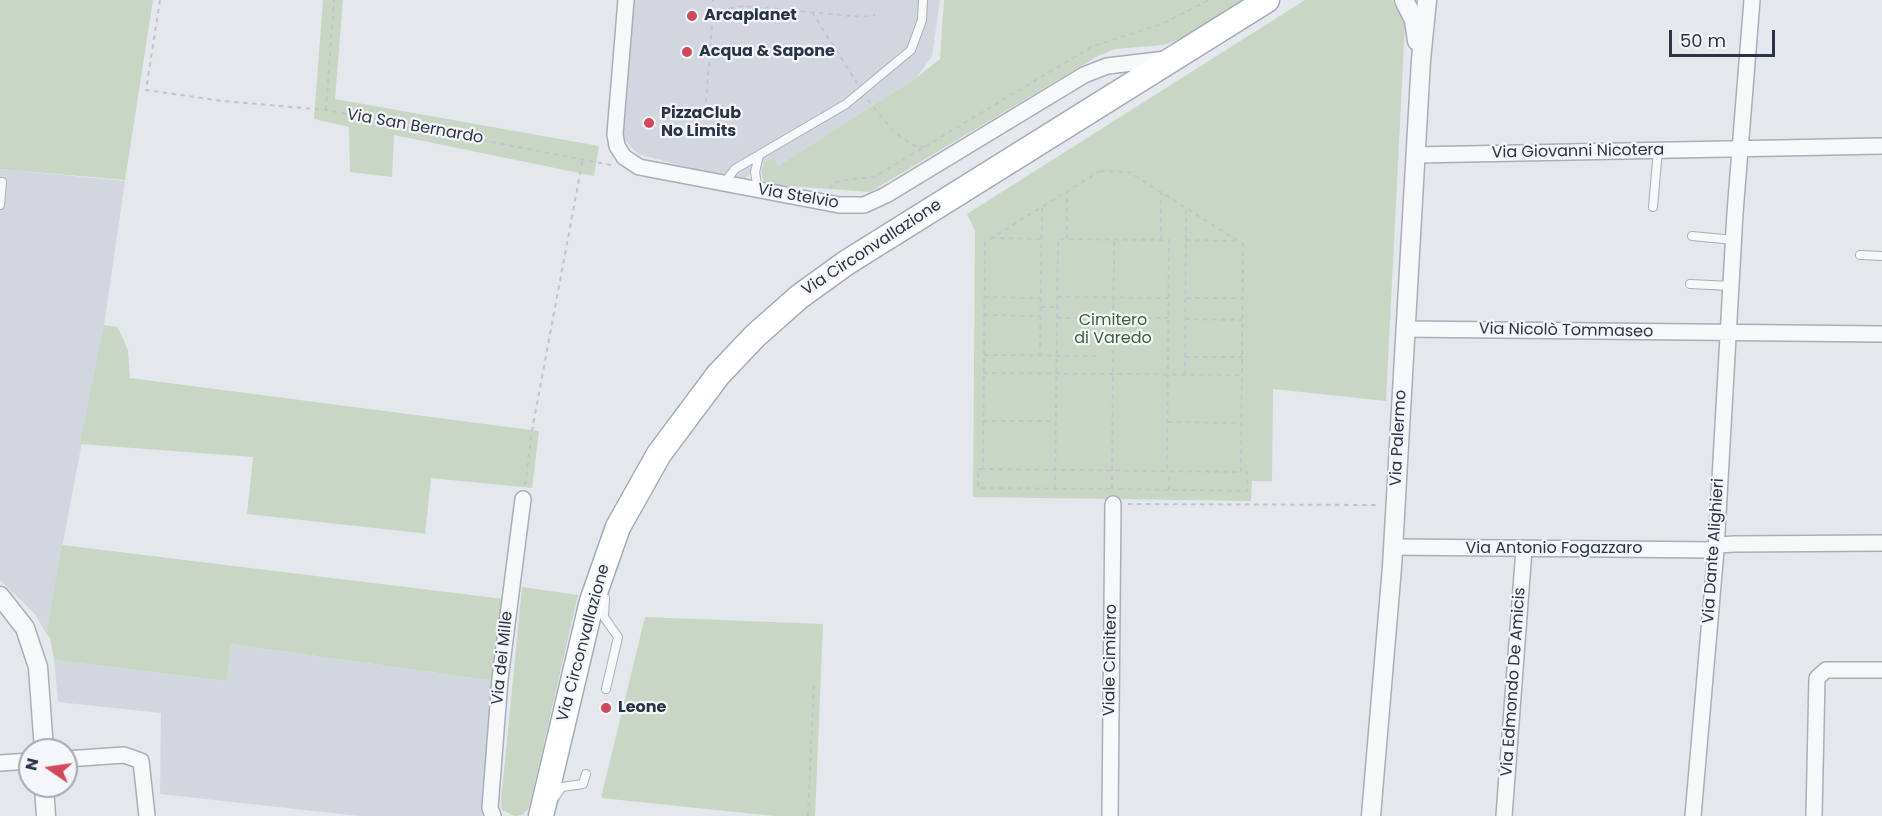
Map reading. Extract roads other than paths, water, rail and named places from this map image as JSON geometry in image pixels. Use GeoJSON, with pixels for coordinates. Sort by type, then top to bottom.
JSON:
{"type":"FeatureCollection","features":[{"type":"Feature","properties":{"kind":"main road","name":"Via Circonvallazione"},"geometry":{"type":"LineString","coordinates":[[541,816],[592,601],[620,536],[659,454],[686,416],[755,336],[799,297],[846,262],[1267,0]]}},
{"type":"Feature","properties":{"kind":"street","name":"Via Stelvio"},"geometry":{"type":"LineString","coordinates":[[626,0],[615,134],[617,146],[624,157],[639,167],[826,203],[864,205],[886,195],[1084,75],[1107,66],[1172,58]]}},
{"type":"Feature","properties":{"kind":"street","name":"Via Palermo"},"geometry":{"type":"LineString","coordinates":[[1404,0],[1414,21],[1420,60]]}},
{"type":"Feature","properties":{"kind":"street","name":"Via Palermo"},"geometry":{"type":"LineString","coordinates":[[1371,816],[1393,547],[1420,60],[1427,0]]}},
{"type":"Feature","properties":{"kind":"street","name":"Via Dante Alighieri"},"geometry":{"type":"LineString","coordinates":[[1693,816],[1716,550],[1734,240],[1752,0]]}},
{"type":"Feature","properties":{"kind":"street","name":"Via Giovanni Nicotera"},"geometry":{"type":"LineString","coordinates":[[1415,155],[1882,146]]}},
{"type":"Feature","properties":{"kind":"street","name":"Via Nicolò Tommaseo"},"geometry":{"type":"LineString","coordinates":[[1404,329],[1882,334]]}},
{"type":"Feature","properties":{"kind":"street","name":"Viale Cimitero"},"geometry":{"type":"LineString","coordinates":[[1110,816],[1112,496]]}},
{"type":"Feature","properties":{"kind":"street","name":"Via dei Mille"},"geometry":{"type":"LineString","coordinates":[[493,816],[490,808],[500,679],[523,499]]}},
{"type":"Feature","properties":{"kind":"street","name":"Via Antonio Fogazzaro"},"geometry":{"type":"LineString","coordinates":[[1393,547],[1716,550],[1720,545],[1734,544],[1882,543]]}},
{"type":"Feature","properties":{"kind":"street","name":"Via Edmondo De Amicis"},"geometry":{"type":"LineString","coordinates":[[1504,816],[1524,549]]}},
{"type":"Feature","properties":{"kind":"street"},"geometry":{"type":"LineString","coordinates":[[0,596],[25,628],[38,667],[43,738]]}},
{"type":"Feature","properties":{"kind":"street"},"geometry":{"type":"LineString","coordinates":[[1814,816],[1816,678],[1826,670],[1882,670]]}},
{"type":"Feature","properties":{"kind":"street"},"geometry":{"type":"LineString","coordinates":[[78,758],[131,756],[141,761],[146,810]]}},
{"type":"Feature","properties":{"kind":"street"},"geometry":{"type":"LineString","coordinates":[[0,763],[18,762]]}},
{"type":"Feature","properties":{"kind":"street"},"geometry":{"type":"LineString","coordinates":[[45,798],[46,816]]}},
{"type":"Feature","properties":{"kind":"lane"},"geometry":{"type":"LineString","coordinates":[[723,184],[735,169],[863,92],[911,50],[922,20],[923,0]]}},
{"type":"Feature","properties":{"kind":"lane"},"geometry":{"type":"LineString","coordinates":[[1653,207],[1658,150]]}},
{"type":"Feature","properties":{"kind":"lane"},"geometry":{"type":"LineString","coordinates":[[758,190],[755,172],[759,155]]}},
{"type":"Feature","properties":{"kind":"lane"},"geometry":{"type":"LineString","coordinates":[[0,182],[2,182],[0,205]]}},
{"type":"Feature","properties":{"kind":"lane"},"geometry":{"type":"LineString","coordinates":[[1692,236],[1734,240]]}},
{"type":"Feature","properties":{"kind":"lane"},"geometry":{"type":"LineString","coordinates":[[1860,255],[1882,255]]}},
{"type":"Feature","properties":{"kind":"lane"},"geometry":{"type":"LineString","coordinates":[[1690,284],[1731,286]]}},
{"type":"Feature","properties":{"kind":"lane"},"geometry":{"type":"LineString","coordinates":[[606,690],[618,637],[604,617],[603,607],[609,586]]}},
{"type":"Feature","properties":{"kind":"lane"},"geometry":{"type":"LineString","coordinates":[[550,816],[556,792],[562,787],[583,784],[586,774]]}},
{"type":"Feature","properties":{"kind":"place","name":"Arcaplanet"},"geometry":{"type":"Point","coordinates":[692,16]}},
{"type":"Feature","properties":{"kind":"place","name":"Acqua & Sapone"},"geometry":{"type":"Point","coordinates":[687,52]}},
{"type":"Feature","properties":{"kind":"place","name":"PizzaClub No Limits"},"geometry":{"type":"Point","coordinates":[649,123]}},
{"type":"Feature","properties":{"kind":"place","name":"Leone"},"geometry":{"type":"Point","coordinates":[606,708]}},
{"type":"Feature","properties":{"kind":"park label","name":"Cimitero di Varedo"},"geometry":{"type":"Point","coordinates":[1113,330]}}]}
